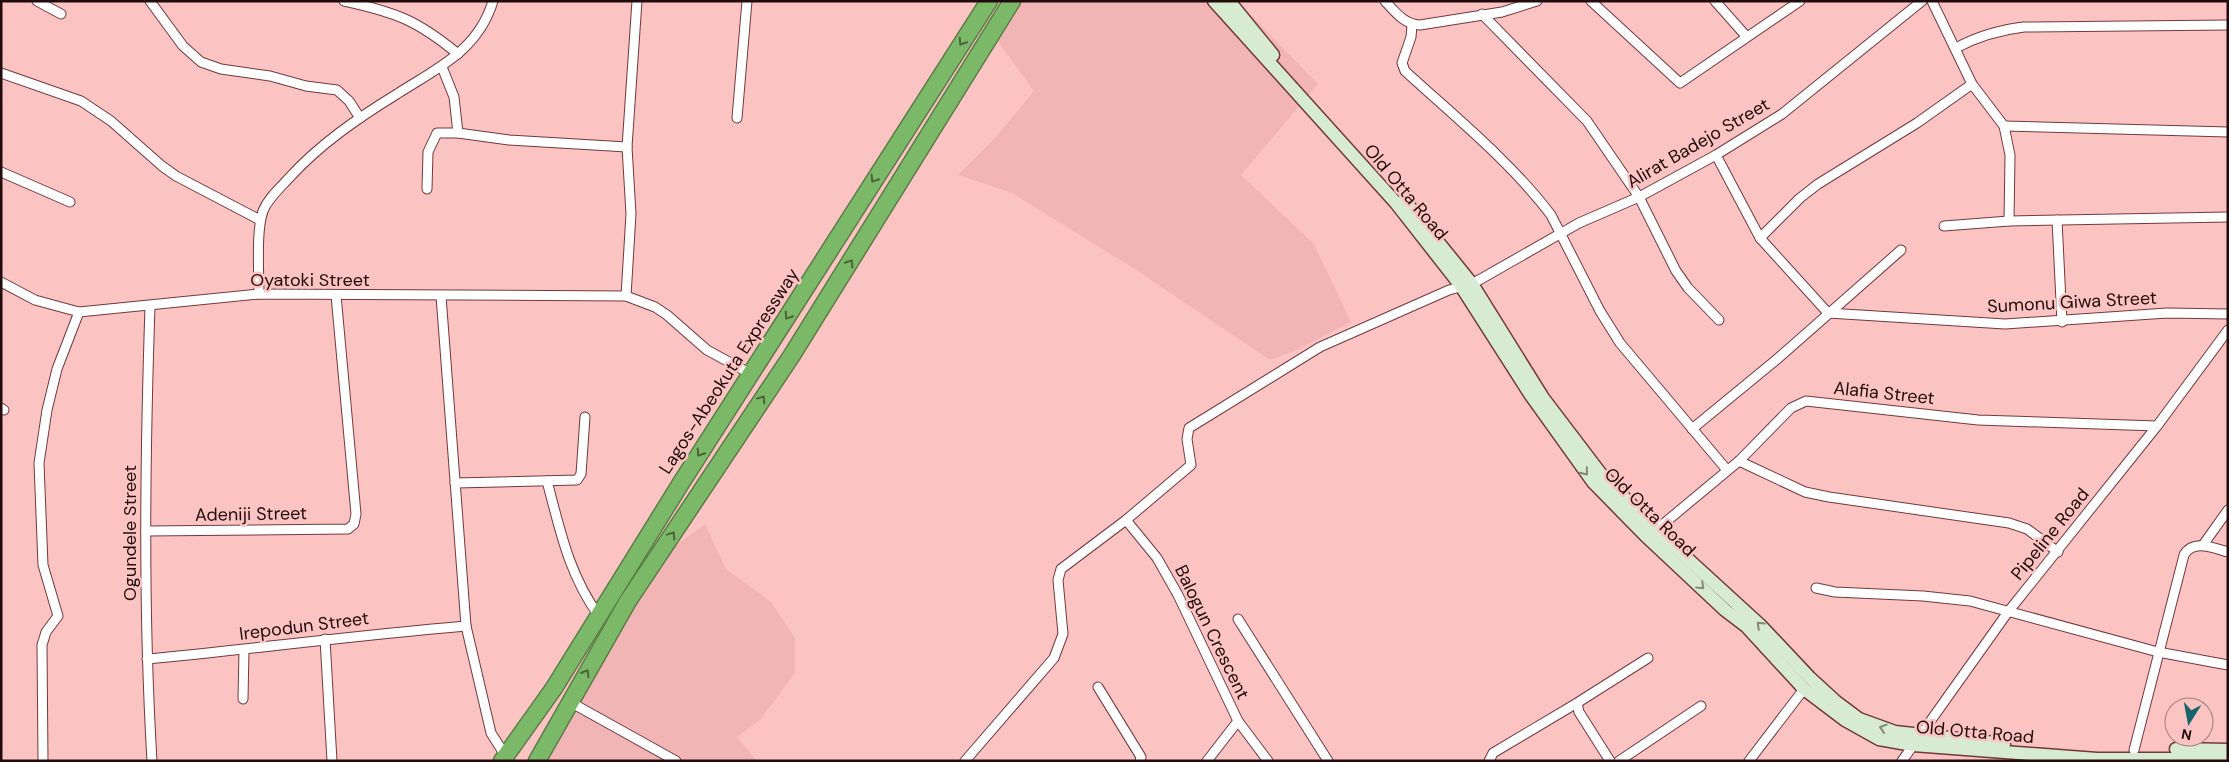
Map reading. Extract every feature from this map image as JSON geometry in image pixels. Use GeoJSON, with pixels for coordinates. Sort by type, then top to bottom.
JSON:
{"type":"FeatureCollection","features":[{"type":"Feature","properties":{"kind":"highway","name":"Lagos-Abeokuta Expressway"},"geometry":{"type":"LineString","coordinates":[[503,758],[554,688],[628,566],[989,1]]}},
{"type":"Feature","properties":{"kind":"highway"},"geometry":{"type":"LineString","coordinates":[[536,761],[628,601],[792,355],[1012,1]]}},
{"type":"Feature","properties":{"kind":"main road","name":"Old Otta Road"},"geometry":{"type":"LineString","coordinates":[[1214,1],[1396,203],[1466,285],[1582,452],[1615,490],[1656,530],[1762,626],[1810,678],[1845,710],[1878,727],[1917,740],[2088,758],[2228,759]]}},
{"type":"Feature","properties":{"kind":"main road"},"geometry":{"type":"LineString","coordinates":[[1229,1],[1279,63],[1403,198],[1466,285]]}},
{"type":"Feature","properties":{"kind":"main road","name":"Old Otta Road"},"geometry":{"type":"LineString","coordinates":[[1466,285],[1530,394],[1586,474],[1646,535],[1725,610],[1746,626],[1804,689],[1844,720],[1865,733],[1894,743],[1917,740],[2050,749],[2228,750]]}},
{"type":"Feature","properties":{"kind":"street"},"geometry":{"type":"LineString","coordinates":[[37,1],[61,14]]}},
{"type":"Feature","properties":{"kind":"street"},"geometry":{"type":"LineString","coordinates":[[150,1],[163,21],[194,57],[221,69],[233,72],[270,76],[306,86],[337,90],[349,101],[360,118]]}},
{"type":"Feature","properties":{"kind":"street"},"geometry":{"type":"LineString","coordinates":[[344,1],[407,19],[439,39],[458,54]]}},
{"type":"Feature","properties":{"kind":"street"},"geometry":{"type":"LineString","coordinates":[[259,294],[260,220],[267,202],[300,166],[333,137],[442,67],[458,54],[482,27],[493,1]]}},
{"type":"Feature","properties":{"kind":"street"},"geometry":{"type":"LineString","coordinates":[[637,1],[627,147],[631,214],[626,296],[655,307],[707,350],[751,374]]}},
{"type":"Feature","properties":{"kind":"street"},"geometry":{"type":"LineString","coordinates":[[737,118],[746,1]]}},
{"type":"Feature","properties":{"kind":"street"},"geometry":{"type":"LineString","coordinates":[[1385,1],[1400,17],[1412,25],[1429,24],[1514,9],[1537,1]]}},
{"type":"Feature","properties":{"kind":"street"},"geometry":{"type":"LineString","coordinates":[[1507,1],[1514,9]]}},
{"type":"Feature","properties":{"kind":"street"},"geometry":{"type":"LineString","coordinates":[[1591,1],[1680,83],[1746,36],[1800,1]]}},
{"type":"Feature","properties":{"kind":"street"},"geometry":{"type":"LineString","coordinates":[[1715,1],[1746,36]]}},
{"type":"Feature","properties":{"kind":"street","name":"Alirat Badejo Street"},"geometry":{"type":"LineString","coordinates":[[1126,520],[1191,465],[1187,439],[1189,428],[1320,347],[1466,285],[1579,223],[1639,197],[1716,156],[1782,114],[1922,1]]}},
{"type":"Feature","properties":{"kind":"street"},"geometry":{"type":"LineString","coordinates":[[1932,1],[1972,84],[2004,126],[2010,155],[2009,221]]}},
{"type":"Feature","properties":{"kind":"street"},"geometry":{"type":"LineString","coordinates":[[1482,14],[1579,111],[1639,197],[1676,271],[1688,288],[1719,320]]}},
{"type":"Feature","properties":{"kind":"street"},"geometry":{"type":"LineString","coordinates":[[1412,25],[1411,37],[1402,64],[1405,71],[1519,178],[1550,215],[1600,311],[1620,343],[1727,470]]}},
{"type":"Feature","properties":{"kind":"street"},"geometry":{"type":"LineString","coordinates":[[1956,48],[1975,37],[2024,27],[2228,25]]}},
{"type":"Feature","properties":{"kind":"street"},"geometry":{"type":"LineString","coordinates":[[442,67],[454,97],[458,133]]}},
{"type":"Feature","properties":{"kind":"street"},"geometry":{"type":"LineString","coordinates":[[1,73],[81,101],[111,121],[158,163],[187,183],[260,220]]}},
{"type":"Feature","properties":{"kind":"street"},"geometry":{"type":"LineString","coordinates":[[1760,238],[1800,198],[1818,184],[1917,123],[1972,84]]}},
{"type":"Feature","properties":{"kind":"street"},"geometry":{"type":"LineString","coordinates":[[2004,126],[2228,132]]}},
{"type":"Feature","properties":{"kind":"street"},"geometry":{"type":"LineString","coordinates":[[427,188],[428,152],[437,133],[458,133],[509,140],[627,147]]}},
{"type":"Feature","properties":{"kind":"street"},"geometry":{"type":"LineString","coordinates":[[1716,156],[1760,238],[1828,313]]}},
{"type":"Feature","properties":{"kind":"street"},"geometry":{"type":"LineString","coordinates":[[1,172],[70,202]]}},
{"type":"Feature","properties":{"kind":"street"},"geometry":{"type":"LineString","coordinates":[[1944,226],[2009,221],[2228,217]]}},
{"type":"Feature","properties":{"kind":"street"},"geometry":{"type":"LineString","coordinates":[[2057,220],[2062,322]]}},
{"type":"Feature","properties":{"kind":"street"},"geometry":{"type":"LineString","coordinates":[[1692,429],[1776,360],[1901,250]]}},
{"type":"Feature","properties":{"kind":"street","name":"Oyatoki Street"},"geometry":{"type":"LineString","coordinates":[[1,282],[35,300],[76,311],[150,306],[259,294],[626,296]]}},
{"type":"Feature","properties":{"kind":"street","name":"Adeniji Street"},"geometry":{"type":"LineString","coordinates":[[146,531],[348,529],[354,524],[356,514],[336,295]]}},
{"type":"Feature","properties":{"kind":"street"},"geometry":{"type":"LineString","coordinates":[[441,296],[466,626],[491,733],[503,758]]}},
{"type":"Feature","properties":{"kind":"street","name":"Ogundele Street"},"geometry":{"type":"LineString","coordinates":[[150,306],[145,466],[147,659],[152,761]]}},
{"type":"Feature","properties":{"kind":"street"},"geometry":{"type":"LineString","coordinates":[[43,761],[42,645],[46,632],[58,616],[43,565],[40,463],[47,410],[57,369],[76,311]]}},
{"type":"Feature","properties":{"kind":"street","name":"Sumonu Giwa Street"},"geometry":{"type":"LineString","coordinates":[[1828,313],[2005,324],[2062,322],[2166,313],[2228,314]]}},
{"type":"Feature","properties":{"kind":"street","name":"Pipeline Road"},"geometry":{"type":"LineString","coordinates":[[1902,761],[2008,612],[2058,552],[2228,330]]}},
{"type":"Feature","properties":{"kind":"street","name":"Alafia Street"},"geometry":{"type":"LineString","coordinates":[[1656,530],[1740,461],[1791,408],[1806,401],[1978,420],[2156,426]]}},
{"type":"Feature","properties":{"kind":"street"},"geometry":{"type":"LineString","coordinates":[[455,483],[580,479],[586,417]]}},
{"type":"Feature","properties":{"kind":"street"},"geometry":{"type":"LineString","coordinates":[[1740,461],[1805,492],[2009,523],[2027,529],[2058,552]]}},
{"type":"Feature","properties":{"kind":"street"},"geometry":{"type":"LineString","coordinates":[[547,481],[571,570],[587,600],[599,616]]}},
{"type":"Feature","properties":{"kind":"street"},"geometry":{"type":"LineString","coordinates":[[2203,545],[2228,510]]}},
{"type":"Feature","properties":{"kind":"street"},"geometry":{"type":"LineString","coordinates":[[965,761],[1054,658],[1063,634],[1058,580],[1061,569],[1126,520]]}},
{"type":"Feature","properties":{"kind":"street","name":"Balogun Crescent"},"geometry":{"type":"LineString","coordinates":[[1126,520],[1157,558],[1172,584],[1238,721],[1268,761]]}},
{"type":"Feature","properties":{"kind":"street"},"geometry":{"type":"LineString","coordinates":[[2134,750],[2184,555],[2193,546],[2203,545],[2228,552]]}},
{"type":"Feature","properties":{"kind":"street"},"geometry":{"type":"LineString","coordinates":[[1816,588],[1870,594],[1954,598],[2158,652],[2228,665]]}},
{"type":"Feature","properties":{"kind":"street"},"geometry":{"type":"LineString","coordinates":[[1238,619],[1328,761]]}},
{"type":"Feature","properties":{"kind":"street","name":"Irepodun Street"},"geometry":{"type":"LineString","coordinates":[[147,659],[244,650],[325,639],[466,626]]}},
{"type":"Feature","properties":{"kind":"street"},"geometry":{"type":"LineString","coordinates":[[325,639],[332,761]]}},
{"type":"Feature","properties":{"kind":"street"},"geometry":{"type":"LineString","coordinates":[[243,699],[244,650]]}},
{"type":"Feature","properties":{"kind":"street"},"geometry":{"type":"LineString","coordinates":[[1489,761],[1493,753],[1648,658]]}},
{"type":"Feature","properties":{"kind":"street"},"geometry":{"type":"LineString","coordinates":[[1098,687],[1141,757],[1140,761]]}},
{"type":"Feature","properties":{"kind":"street"},"geometry":{"type":"LineString","coordinates":[[1748,761],[1804,689]]}},
{"type":"Feature","properties":{"kind":"street"},"geometry":{"type":"LineString","coordinates":[[570,702],[676,761]]}},
{"type":"Feature","properties":{"kind":"street"},"geometry":{"type":"LineString","coordinates":[[1577,703],[1580,712],[1610,761]]}},
{"type":"Feature","properties":{"kind":"street"},"geometry":{"type":"LineString","coordinates":[[1619,761],[1701,706]]}},
{"type":"Feature","properties":{"kind":"street"},"geometry":{"type":"LineString","coordinates":[[1207,761],[1238,721]]}},
{"type":"Feature","properties":{"kind":"shaded area"},"geometry":{"type":"Polygon","coordinates":[[[1020,1],[1237,1],[1318,84],[1241,175],[1314,244],[1351,322],[1297,350],[1270,360],[1133,268],[1012,193],[958,175],[995,138],[1034,91],[994,36],[1020,1]]]}},
{"type":"Feature","properties":{"kind":"shaded area"},"geometry":{"type":"Polygon","coordinates":[[[705,524],[726,569],[771,602],[795,638],[795,673],[760,720],[737,737],[757,761],[548,761],[562,730],[668,551],[705,524]]]}}]}
